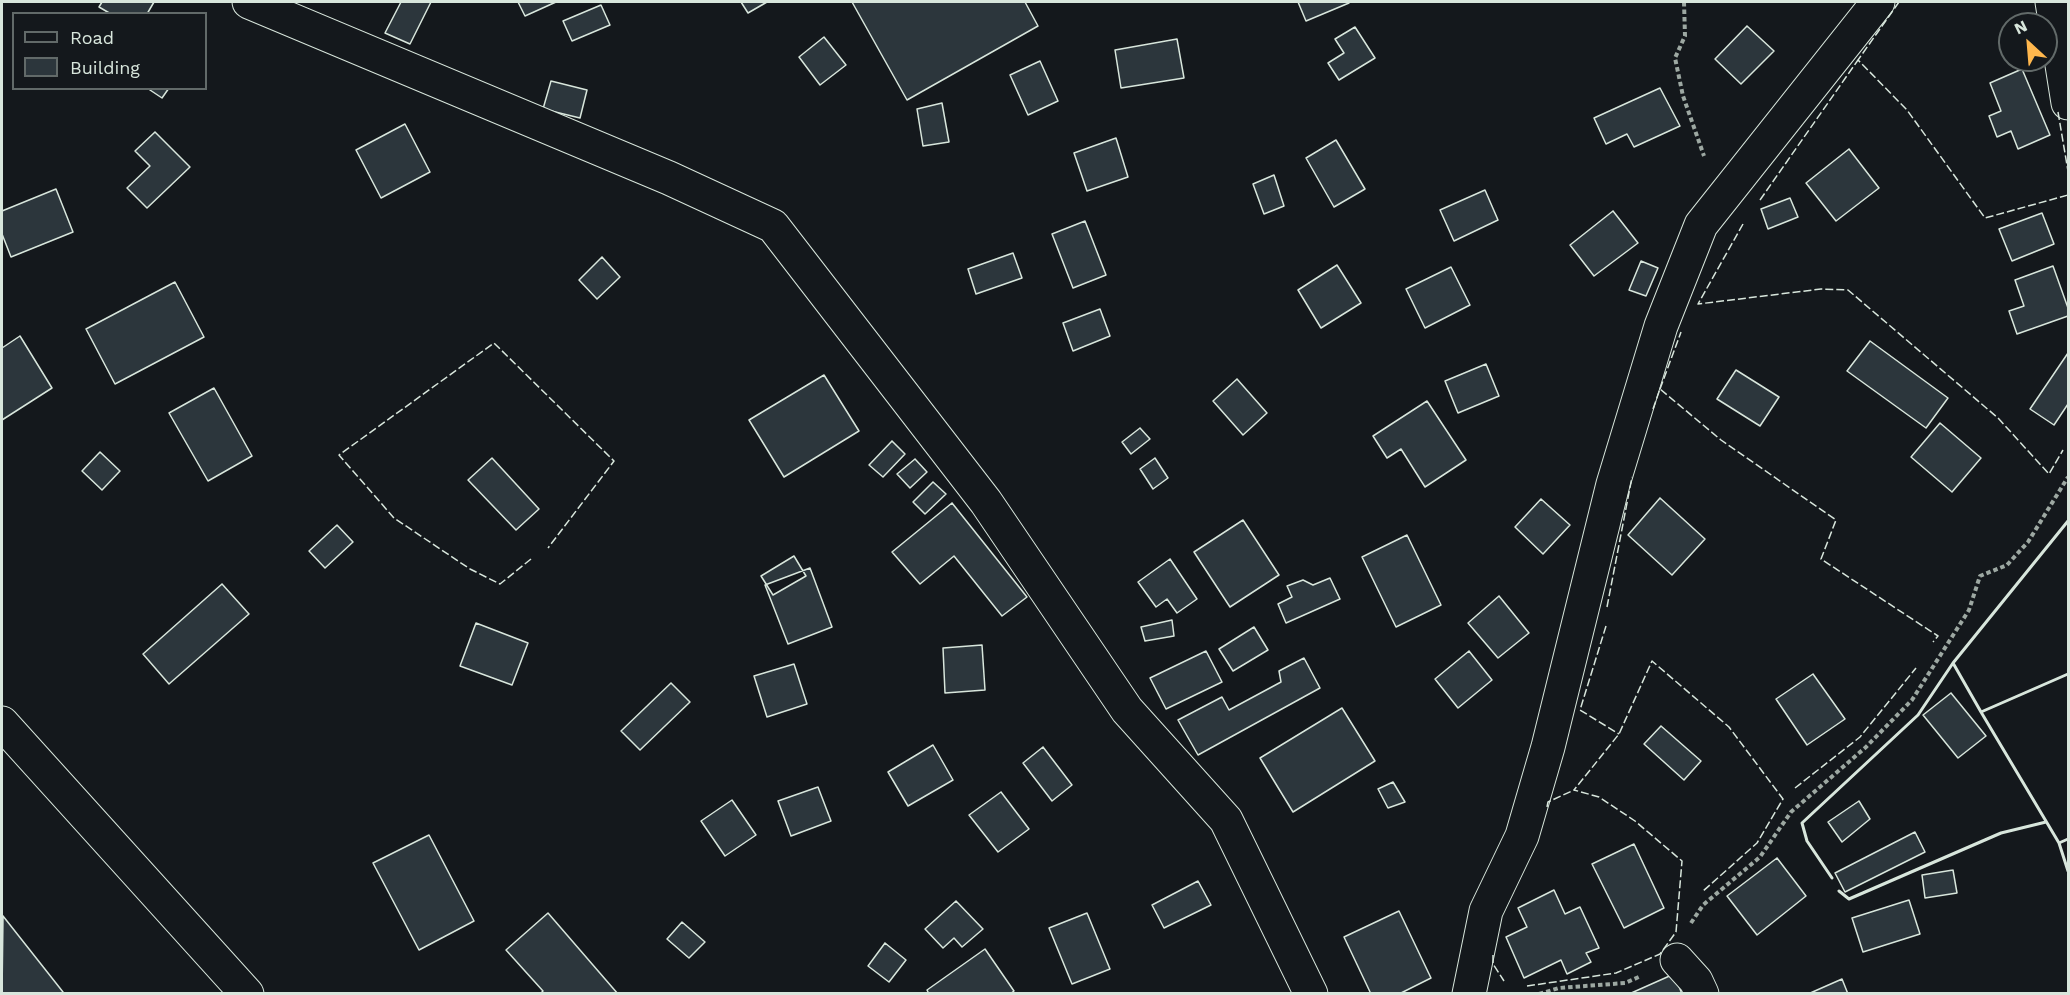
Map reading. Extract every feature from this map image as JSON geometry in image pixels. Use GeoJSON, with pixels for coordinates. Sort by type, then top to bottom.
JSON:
{"type":"FeatureCollection","features":[{"type":"Feature","properties":{"kind":"street"},"geometry":{"type":"LineString","coordinates":[[249,2],[669,178],[773,226],[986,502],[1127,710],[1226,820],[1311,993]]}},
{"type":"Feature","properties":{"kind":"street"},"geometry":{"type":"LineString","coordinates":[[1469,993],[1486,911],[1522,836],[1548,747],[1613,484],[1661,326],[1701,225],[1878,2]]}},
{"type":"Feature","properties":{"kind":"street"},"geometry":{"type":"LineString","coordinates":[[2052,2],[2068,103]]}},
{"type":"Feature","properties":{"kind":"street"},"geometry":{"type":"LineString","coordinates":[[2,723],[247,993]]}},
{"type":"Feature","properties":{"kind":"street"},"geometry":{"type":"LineString","coordinates":[[1677,960],[1696,981],[1702,993]]}},
{"type":"Feature","properties":{"kind":"path"},"geometry":{"type":"LineString","coordinates":[[1684,2],[1685,36],[1675,58],[1683,96],[1698,133],[1701,150],[1727,193]]}},
{"type":"Feature","properties":{"kind":"path"},"geometry":{"type":"LineString","coordinates":[[1539,993],[1559,988],[1625,983],[1677,960],[1691,922],[1703,905],[1760,857],[1791,812],[1866,747],[1912,700],[1969,610],[1980,576],[2007,565],[2021,550],[2068,477]]}},
{"type":"Feature","properties":{"kind":"building"},"geometry":{"type":"Polygon","coordinates":[[[102,2],[154,2],[148,12],[108,12],[99,7],[102,2]]]}},
{"type":"Feature","properties":{"kind":"building"},"geometry":{"type":"Polygon","coordinates":[[[401,2],[431,2],[410,44],[385,33],[401,2]]]}},
{"type":"Feature","properties":{"kind":"building"},"geometry":{"type":"Polygon","coordinates":[[[518,2],[556,2],[525,16],[518,2]]]}},
{"type":"Feature","properties":{"kind":"building"},"geometry":{"type":"Polygon","coordinates":[[[741,2],[767,2],[748,13],[741,2]]]}},
{"type":"Feature","properties":{"kind":"building"},"geometry":{"type":"Polygon","coordinates":[[[852,2],[1025,2],[1038,26],[907,100],[852,2]]]}},
{"type":"Feature","properties":{"kind":"building"},"geometry":{"type":"Polygon","coordinates":[[[1298,2],[1348,2],[1349,3],[1306,21],[1298,2]]]}},
{"type":"Feature","properties":{"kind":"building"},"geometry":{"type":"Polygon","coordinates":[[[601,5],[610,25],[572,41],[563,21],[601,5]]]}},
{"type":"Feature","properties":{"kind":"building"},"geometry":{"type":"Polygon","coordinates":[[[1747,26],[1774,51],[1741,84],[1715,59],[1747,26]]]}},
{"type":"Feature","properties":{"kind":"building"},"geometry":{"type":"Polygon","coordinates":[[[1355,27],[1375,58],[1339,80],[1328,63],[1344,53],[1335,39],[1355,27]]]}},
{"type":"Feature","properties":{"kind":"building"},"geometry":{"type":"Polygon","coordinates":[[[824,37],[846,65],[820,85],[799,57],[824,37]]]}},
{"type":"Feature","properties":{"kind":"building"},"geometry":{"type":"Polygon","coordinates":[[[1177,39],[1184,78],[1121,88],[1115,50],[1177,39]]]}},
{"type":"Feature","properties":{"kind":"building"},"geometry":{"type":"Polygon","coordinates":[[[1040,61],[1058,101],[1028,115],[1010,75],[1040,61]]]}},
{"type":"Feature","properties":{"kind":"building"},"geometry":{"type":"Polygon","coordinates":[[[2015,72],[2023,72],[2050,135],[2018,149],[2011,131],[1997,137],[1989,116],[2001,111],[1990,83],[2015,72]]]}},
{"type":"Feature","properties":{"kind":"building"},"geometry":{"type":"Polygon","coordinates":[[[551,81],[587,90],[580,118],[543,109],[551,81]]]}},
{"type":"Feature","properties":{"kind":"building"},"geometry":{"type":"Polygon","coordinates":[[[1660,88],[1680,126],[1634,147],[1627,134],[1606,144],[1594,118],[1660,88]]]}},
{"type":"Feature","properties":{"kind":"building"},"geometry":{"type":"Polygon","coordinates":[[[150,90],[168,90],[162,98],[150,90]]]}},
{"type":"Feature","properties":{"kind":"building"},"geometry":{"type":"Polygon","coordinates":[[[942,103],[949,142],[923,146],[917,109],[942,103]]]}},
{"type":"Feature","properties":{"kind":"building"},"geometry":{"type":"Polygon","coordinates":[[[405,124],[430,172],[381,198],[356,150],[405,124]]]}},
{"type":"Feature","properties":{"kind":"building"},"geometry":{"type":"Polygon","coordinates":[[[155,132],[190,167],[147,208],[127,188],[150,166],[135,151],[155,132]]]}},
{"type":"Feature","properties":{"kind":"building"},"geometry":{"type":"Polygon","coordinates":[[[1116,138],[1128,177],[1087,191],[1074,153],[1116,138]]]}},
{"type":"Feature","properties":{"kind":"building"},"geometry":{"type":"Polygon","coordinates":[[[1336,140],[1365,189],[1334,207],[1306,158],[1336,140]]]}},
{"type":"Feature","properties":{"kind":"building"},"geometry":{"type":"Polygon","coordinates":[[[1849,149],[1879,188],[1836,221],[1806,183],[1849,149]]]}},
{"type":"Feature","properties":{"kind":"building"},"geometry":{"type":"Polygon","coordinates":[[[1274,175],[1284,206],[1264,214],[1253,184],[1274,175]]]}},
{"type":"Feature","properties":{"kind":"building"},"geometry":{"type":"Polygon","coordinates":[[[56,189],[73,232],[11,257],[2,234],[2,211],[56,189]]]}},
{"type":"Feature","properties":{"kind":"building"},"geometry":{"type":"Polygon","coordinates":[[[1485,190],[1498,220],[1454,241],[1440,210],[1485,190]]]}},
{"type":"Feature","properties":{"kind":"building"},"geometry":{"type":"Polygon","coordinates":[[[1790,198],[1798,217],[1768,229],[1761,209],[1790,198]]]}},
{"type":"Feature","properties":{"kind":"building"},"geometry":{"type":"Polygon","coordinates":[[[1613,211],[1638,243],[1594,276],[1570,245],[1613,211]]]}},
{"type":"Feature","properties":{"kind":"building"},"geometry":{"type":"Polygon","coordinates":[[[2042,213],[2054,244],[2012,261],[1999,229],[2042,213]]]}},
{"type":"Feature","properties":{"kind":"building"},"geometry":{"type":"Polygon","coordinates":[[[1085,221],[1106,275],[1073,288],[1052,234],[1085,221]]]}},
{"type":"Feature","properties":{"kind":"building"},"geometry":{"type":"Polygon","coordinates":[[[1013,253],[1022,278],[976,294],[968,269],[1013,253]]]}},
{"type":"Feature","properties":{"kind":"building"},"geometry":{"type":"Polygon","coordinates":[[[602,257],[620,277],[597,299],[579,280],[602,257]]]}},
{"type":"Feature","properties":{"kind":"building"},"geometry":{"type":"Polygon","coordinates":[[[1641,261],[1658,268],[1646,296],[1629,290],[1641,261]]]}},
{"type":"Feature","properties":{"kind":"building"},"geometry":{"type":"Polygon","coordinates":[[[1337,265],[1361,303],[1321,328],[1298,290],[1337,265]]]}},
{"type":"Feature","properties":{"kind":"building"},"geometry":{"type":"Polygon","coordinates":[[[2053,266],[2068,308],[2068,316],[2017,334],[2009,311],[2024,306],[2015,280],[2053,266]]]}},
{"type":"Feature","properties":{"kind":"building"},"geometry":{"type":"Polygon","coordinates":[[[1451,267],[1470,305],[1425,328],[1406,289],[1451,267]]]}},
{"type":"Feature","properties":{"kind":"building"},"geometry":{"type":"Polygon","coordinates":[[[175,282],[204,337],[115,384],[86,329],[175,282]]]}},
{"type":"Feature","properties":{"kind":"building"},"geometry":{"type":"Polygon","coordinates":[[[1100,309],[1110,336],[1073,351],[1063,323],[1100,309]]]}},
{"type":"Feature","properties":{"kind":"building"},"geometry":{"type":"Polygon","coordinates":[[[20,336],[52,388],[2,420],[2,348],[20,336]]]}},
{"type":"Feature","properties":{"kind":"building"},"geometry":{"type":"Polygon","coordinates":[[[1870,341],[1948,398],[1926,428],[1847,371],[1870,341]]]}},
{"type":"Feature","properties":{"kind":"building"},"geometry":{"type":"Polygon","coordinates":[[[2068,353],[2068,404],[2054,425],[2030,409],[2068,353]]]}},
{"type":"Feature","properties":{"kind":"building"},"geometry":{"type":"Polygon","coordinates":[[[1486,364],[1499,396],[1458,413],[1445,381],[1486,364]]]}},
{"type":"Feature","properties":{"kind":"building"},"geometry":{"type":"Polygon","coordinates":[[[1736,370],[1779,397],[1760,426],[1717,399],[1736,370]]]}},
{"type":"Feature","properties":{"kind":"building"},"geometry":{"type":"Polygon","coordinates":[[[824,375],[859,431],[784,477],[749,420],[824,375]]]}},
{"type":"Feature","properties":{"kind":"building"},"geometry":{"type":"Polygon","coordinates":[[[1237,379],[1267,413],[1243,435],[1213,401],[1237,379]]]}},
{"type":"Feature","properties":{"kind":"building"},"geometry":{"type":"Polygon","coordinates":[[[214,388],[252,456],[208,481],[169,413],[214,388]]]}},
{"type":"Feature","properties":{"kind":"building"},"geometry":{"type":"Polygon","coordinates":[[[1427,401],[1466,460],[1425,487],[1401,449],[1387,458],[1373,436],[1427,401]]]}},
{"type":"Feature","properties":{"kind":"building"},"geometry":{"type":"Polygon","coordinates":[[[1940,423],[1981,458],[1952,492],[1911,457],[1940,423]]]}},
{"type":"Feature","properties":{"kind":"building"},"geometry":{"type":"Polygon","coordinates":[[[1140,428],[1150,439],[1131,454],[1122,442],[1140,428]]]}},
{"type":"Feature","properties":{"kind":"building"},"geometry":{"type":"Polygon","coordinates":[[[892,441],[905,454],[883,477],[869,465],[892,441]]]}},
{"type":"Feature","properties":{"kind":"building"},"geometry":{"type":"Polygon","coordinates":[[[100,452],[120,471],[102,490],[82,471],[100,452]]]}},
{"type":"Feature","properties":{"kind":"building"},"geometry":{"type":"Polygon","coordinates":[[[492,458],[539,509],[516,530],[468,480],[492,458]]]}},
{"type":"Feature","properties":{"kind":"building"},"geometry":{"type":"Polygon","coordinates":[[[1155,458],[1168,478],[1153,489],[1140,469],[1155,458]]]}},
{"type":"Feature","properties":{"kind":"building"},"geometry":{"type":"Polygon","coordinates":[[[915,459],[927,472],[910,488],[897,474],[915,459]]]}},
{"type":"Feature","properties":{"kind":"building"},"geometry":{"type":"Polygon","coordinates":[[[933,482],[946,494],[925,514],[913,502],[933,482]]]}},
{"type":"Feature","properties":{"kind":"building"},"geometry":{"type":"Polygon","coordinates":[[[1660,498],[1705,539],[1672,575],[1628,535],[1660,498]]]}},
{"type":"Feature","properties":{"kind":"building"},"geometry":{"type":"Polygon","coordinates":[[[1541,499],[1570,525],[1543,554],[1515,527],[1541,499]]]}},
{"type":"Feature","properties":{"kind":"building"},"geometry":{"type":"Polygon","coordinates":[[[952,503],[1027,597],[1002,616],[954,556],[920,584],[892,552],[952,503]]]}},
{"type":"Feature","properties":{"kind":"building"},"geometry":{"type":"Polygon","coordinates":[[[1243,520],[1279,575],[1230,607],[1194,552],[1243,520]]]}},
{"type":"Feature","properties":{"kind":"building"},"geometry":{"type":"Polygon","coordinates":[[[337,525],[353,542],[325,568],[309,551],[337,525]]]}},
{"type":"Feature","properties":{"kind":"building"},"geometry":{"type":"Polygon","coordinates":[[[1407,535],[1441,605],[1396,627],[1362,557],[1407,535]]]}},
{"type":"Feature","properties":{"kind":"building"},"geometry":{"type":"Polygon","coordinates":[[[794,556],[806,576],[773,595],[761,576],[794,556]]]}},
{"type":"Feature","properties":{"kind":"building"},"geometry":{"type":"Polygon","coordinates":[[[1170,559],[1197,599],[1177,613],[1167,599],[1156,607],[1138,582],[1170,559]]]}},
{"type":"Feature","properties":{"kind":"building"},"geometry":{"type":"Polygon","coordinates":[[[810,568],[832,627],[788,644],[765,585],[810,568]]]}},
{"type":"Feature","properties":{"kind":"building"},"geometry":{"type":"Polygon","coordinates":[[[1330,578],[1340,599],[1286,623],[1278,604],[1292,597],[1287,586],[1303,580],[1313,585],[1330,578]]]}},
{"type":"Feature","properties":{"kind":"building"},"geometry":{"type":"Polygon","coordinates":[[[222,584],[249,614],[169,684],[143,654],[222,584]]]}},
{"type":"Feature","properties":{"kind":"building"},"geometry":{"type":"Polygon","coordinates":[[[1499,596],[1529,633],[1498,658],[1468,623],[1499,596]]]}},
{"type":"Feature","properties":{"kind":"building"},"geometry":{"type":"Polygon","coordinates":[[[1172,620],[1174,636],[1145,641],[1141,627],[1172,620]]]}},
{"type":"Feature","properties":{"kind":"building"},"geometry":{"type":"Polygon","coordinates":[[[476,623],[528,643],[512,685],[460,666],[476,623]]]}},
{"type":"Feature","properties":{"kind":"building"},"geometry":{"type":"Polygon","coordinates":[[[1254,627],[1268,650],[1233,671],[1219,649],[1254,627]]]}},
{"type":"Feature","properties":{"kind":"building"},"geometry":{"type":"Polygon","coordinates":[[[982,645],[985,690],[945,693],[943,648],[982,645]]]}},
{"type":"Feature","properties":{"kind":"building"},"geometry":{"type":"Polygon","coordinates":[[[1206,651],[1222,682],[1166,709],[1150,678],[1206,651]]]}},
{"type":"Feature","properties":{"kind":"building"},"geometry":{"type":"Polygon","coordinates":[[[1469,651],[1492,680],[1458,708],[1435,679],[1469,651]]]}},
{"type":"Feature","properties":{"kind":"building"},"geometry":{"type":"Polygon","coordinates":[[[1304,658],[1320,688],[1198,755],[1178,720],[1222,697],[1229,710],[1281,682],[1279,671],[1304,658]]]}},
{"type":"Feature","properties":{"kind":"building"},"geometry":{"type":"Polygon","coordinates":[[[794,664],[807,704],[767,717],[754,676],[794,664]]]}},
{"type":"Feature","properties":{"kind":"building"},"geometry":{"type":"Polygon","coordinates":[[[1813,674],[1845,719],[1807,745],[1776,699],[1813,674]]]}},
{"type":"Feature","properties":{"kind":"building"},"geometry":{"type":"Polygon","coordinates":[[[671,683],[690,702],[640,750],[621,731],[671,683]]]}},
{"type":"Feature","properties":{"kind":"building"},"geometry":{"type":"Polygon","coordinates":[[[1951,693],[1986,736],[1958,758],[1923,715],[1951,693]]]}},
{"type":"Feature","properties":{"kind":"building"},"geometry":{"type":"Polygon","coordinates":[[[1342,708],[1375,761],[1293,812],[1260,758],[1342,708]]]}},
{"type":"Feature","properties":{"kind":"building"},"geometry":{"type":"Polygon","coordinates":[[[1661,726],[1701,761],[1684,780],[1644,744],[1661,726]]]}},
{"type":"Feature","properties":{"kind":"building"},"geometry":{"type":"Polygon","coordinates":[[[933,745],[953,780],[908,806],[888,772],[933,745]]]}},
{"type":"Feature","properties":{"kind":"building"},"geometry":{"type":"Polygon","coordinates":[[[1043,747],[1072,785],[1052,801],[1023,763],[1043,747]]]}},
{"type":"Feature","properties":{"kind":"building"},"geometry":{"type":"Polygon","coordinates":[[[1393,782],[1405,802],[1388,808],[1378,789],[1393,782]]]}},
{"type":"Feature","properties":{"kind":"building"},"geometry":{"type":"Polygon","coordinates":[[[818,787],[831,821],[791,836],[778,801],[818,787]]]}},
{"type":"Feature","properties":{"kind":"building"},"geometry":{"type":"Polygon","coordinates":[[[1001,792],[1029,829],[998,852],[969,815],[1001,792]]]}},
{"type":"Feature","properties":{"kind":"building"},"geometry":{"type":"Polygon","coordinates":[[[732,800],[756,835],[725,856],[701,821],[732,800]]]}},
{"type":"Feature","properties":{"kind":"building"},"geometry":{"type":"Polygon","coordinates":[[[1859,801],[1870,819],[1842,842],[1828,822],[1859,801]]]}},
{"type":"Feature","properties":{"kind":"building"},"geometry":{"type":"Polygon","coordinates":[[[1915,832],[1925,852],[1845,892],[1835,873],[1915,832]]]}},
{"type":"Feature","properties":{"kind":"building"},"geometry":{"type":"Polygon","coordinates":[[[429,835],[474,921],[419,950],[373,863],[429,835]]]}},
{"type":"Feature","properties":{"kind":"building"},"geometry":{"type":"Polygon","coordinates":[[[1634,844],[1664,908],[1624,928],[1592,864],[1634,844]]]}},
{"type":"Feature","properties":{"kind":"building"},"geometry":{"type":"Polygon","coordinates":[[[1777,858],[1806,896],[1757,935],[1727,896],[1777,858]]]}},
{"type":"Feature","properties":{"kind":"building"},"geometry":{"type":"Polygon","coordinates":[[[1953,870],[1957,893],[1925,898],[1922,875],[1953,870]]]}},
{"type":"Feature","properties":{"kind":"building"},"geometry":{"type":"Polygon","coordinates":[[[1198,881],[1211,905],[1164,928],[1152,905],[1198,881]]]}},
{"type":"Feature","properties":{"kind":"building"},"geometry":{"type":"Polygon","coordinates":[[[1554,890],[1565,914],[1580,907],[1599,948],[1586,953],[1591,962],[1567,974],[1561,960],[1524,978],[1506,937],[1527,927],[1518,908],[1554,890]]]}},
{"type":"Feature","properties":{"kind":"building"},"geometry":{"type":"Polygon","coordinates":[[[1909,900],[1920,934],[1863,952],[1852,918],[1909,900]]]}},
{"type":"Feature","properties":{"kind":"building"},"geometry":{"type":"Polygon","coordinates":[[[956,901],[983,929],[962,947],[954,938],[943,948],[925,929],[956,901]]]}},
{"type":"Feature","properties":{"kind":"building"},"geometry":{"type":"Polygon","coordinates":[[[1399,911],[1431,978],[1399,994],[1371,994],[1344,937],[1399,911]]]}},
{"type":"Feature","properties":{"kind":"building"},"geometry":{"type":"Polygon","coordinates":[[[548,913],[618,994],[540,994],[543,991],[506,950],[548,913]]]}},
{"type":"Feature","properties":{"kind":"building"},"geometry":{"type":"Polygon","coordinates":[[[1087,913],[1110,969],[1072,984],[1049,928],[1087,913]]]}},
{"type":"Feature","properties":{"kind":"building"},"geometry":{"type":"Polygon","coordinates":[[[3,916],[63,992],[61,994],[2,994],[3,916]]]}},
{"type":"Feature","properties":{"kind":"building"},"geometry":{"type":"Polygon","coordinates":[[[682,922],[705,942],[689,958],[667,939],[682,922]]]}},
{"type":"Feature","properties":{"kind":"building"},"geometry":{"type":"Polygon","coordinates":[[[885,943],[906,960],[889,982],[868,966],[885,943]]]}},
{"type":"Feature","properties":{"kind":"building"},"geometry":{"type":"Polygon","coordinates":[[[985,949],[1014,991],[1010,994],[929,994],[927,990],[985,949]]]}},
{"type":"Feature","properties":{"kind":"building"},"geometry":{"type":"Polygon","coordinates":[[[1674,974],[1682,994],[1629,994],[1674,974]]]}},
{"type":"Feature","properties":{"kind":"building"},"geometry":{"type":"Polygon","coordinates":[[[1842,979],[1848,994],[1808,994],[1842,979]]]}},
{"type":"Feature","properties":{"kind":"fence"},"geometry":{"type":"LineString","coordinates":[[1899,2],[1858,60],[1907,110],[1985,218],[2068,195]]}},
{"type":"Feature","properties":{"kind":"fence"},"geometry":{"type":"LineString","coordinates":[[1760,200],[1858,60]]}},
{"type":"Feature","properties":{"kind":"fence"},"geometry":{"type":"LineString","coordinates":[[2058,112],[2068,171]]}},
{"type":"Feature","properties":{"kind":"fence"},"geometry":{"type":"LineString","coordinates":[[1743,224],[1698,304],[1821,289],[1848,290],[1998,418],[2049,474],[2063,450]]}},
{"type":"Feature","properties":{"kind":"fence"},"geometry":{"type":"LineString","coordinates":[[1660,389],[1681,332]]}},
{"type":"Feature","properties":{"kind":"fence"},"geometry":{"type":"LineString","coordinates":[[531,559],[500,584],[470,569],[394,518],[339,455],[494,343],[614,461],[548,548]]}},
{"type":"Feature","properties":{"kind":"fence"},"geometry":{"type":"LineString","coordinates":[[1653,409],[1660,389],[1721,440],[1836,520],[1821,559],[1938,636],[1933,642]]}},
{"type":"Feature","properties":{"kind":"fence"},"geometry":{"type":"LineString","coordinates":[[1607,607],[1632,477]]}},
{"type":"Feature","properties":{"kind":"fence"},"geometry":{"type":"LineString","coordinates":[[1606,626],[1580,710],[1619,734]]}},
{"type":"Feature","properties":{"kind":"fence"},"geometry":{"type":"LineString","coordinates":[[1527,986],[1616,973],[1660,954],[1676,932],[1682,861],[1635,821],[1599,797],[1574,790],[1619,734],[1652,661],[1729,727],[1783,799],[1757,843],[1702,892]]}},
{"type":"Feature","properties":{"kind":"fence"},"geometry":{"type":"LineString","coordinates":[[1795,788],[1860,737],[1916,668]]}},
{"type":"Feature","properties":{"kind":"fence"},"geometry":{"type":"LineString","coordinates":[[1547,807],[1548,802],[1574,790]]}},
{"type":"Feature","properties":{"kind":"fence"},"geometry":{"type":"LineString","coordinates":[[1493,955],[1493,964],[1504,981]]}},
{"type":"Feature","properties":{"kind":"wall"},"geometry":{"type":"LineString","coordinates":[[2068,521],[1953,663],[1981,712],[2068,674]]}},
{"type":"Feature","properties":{"kind":"wall"},"geometry":{"type":"LineString","coordinates":[[1832,878],[1807,841],[1802,823],[1918,715],[1953,663]]}},
{"type":"Feature","properties":{"kind":"wall"},"geometry":{"type":"LineString","coordinates":[[1981,712],[2059,843],[2068,839]]}},
{"type":"Feature","properties":{"kind":"wall"},"geometry":{"type":"LineString","coordinates":[[1839,891],[1849,899],[2001,833],[2046,822]]}},
{"type":"Feature","properties":{"kind":"wall"},"geometry":{"type":"LineString","coordinates":[[2059,843],[2068,871]]}}]}
